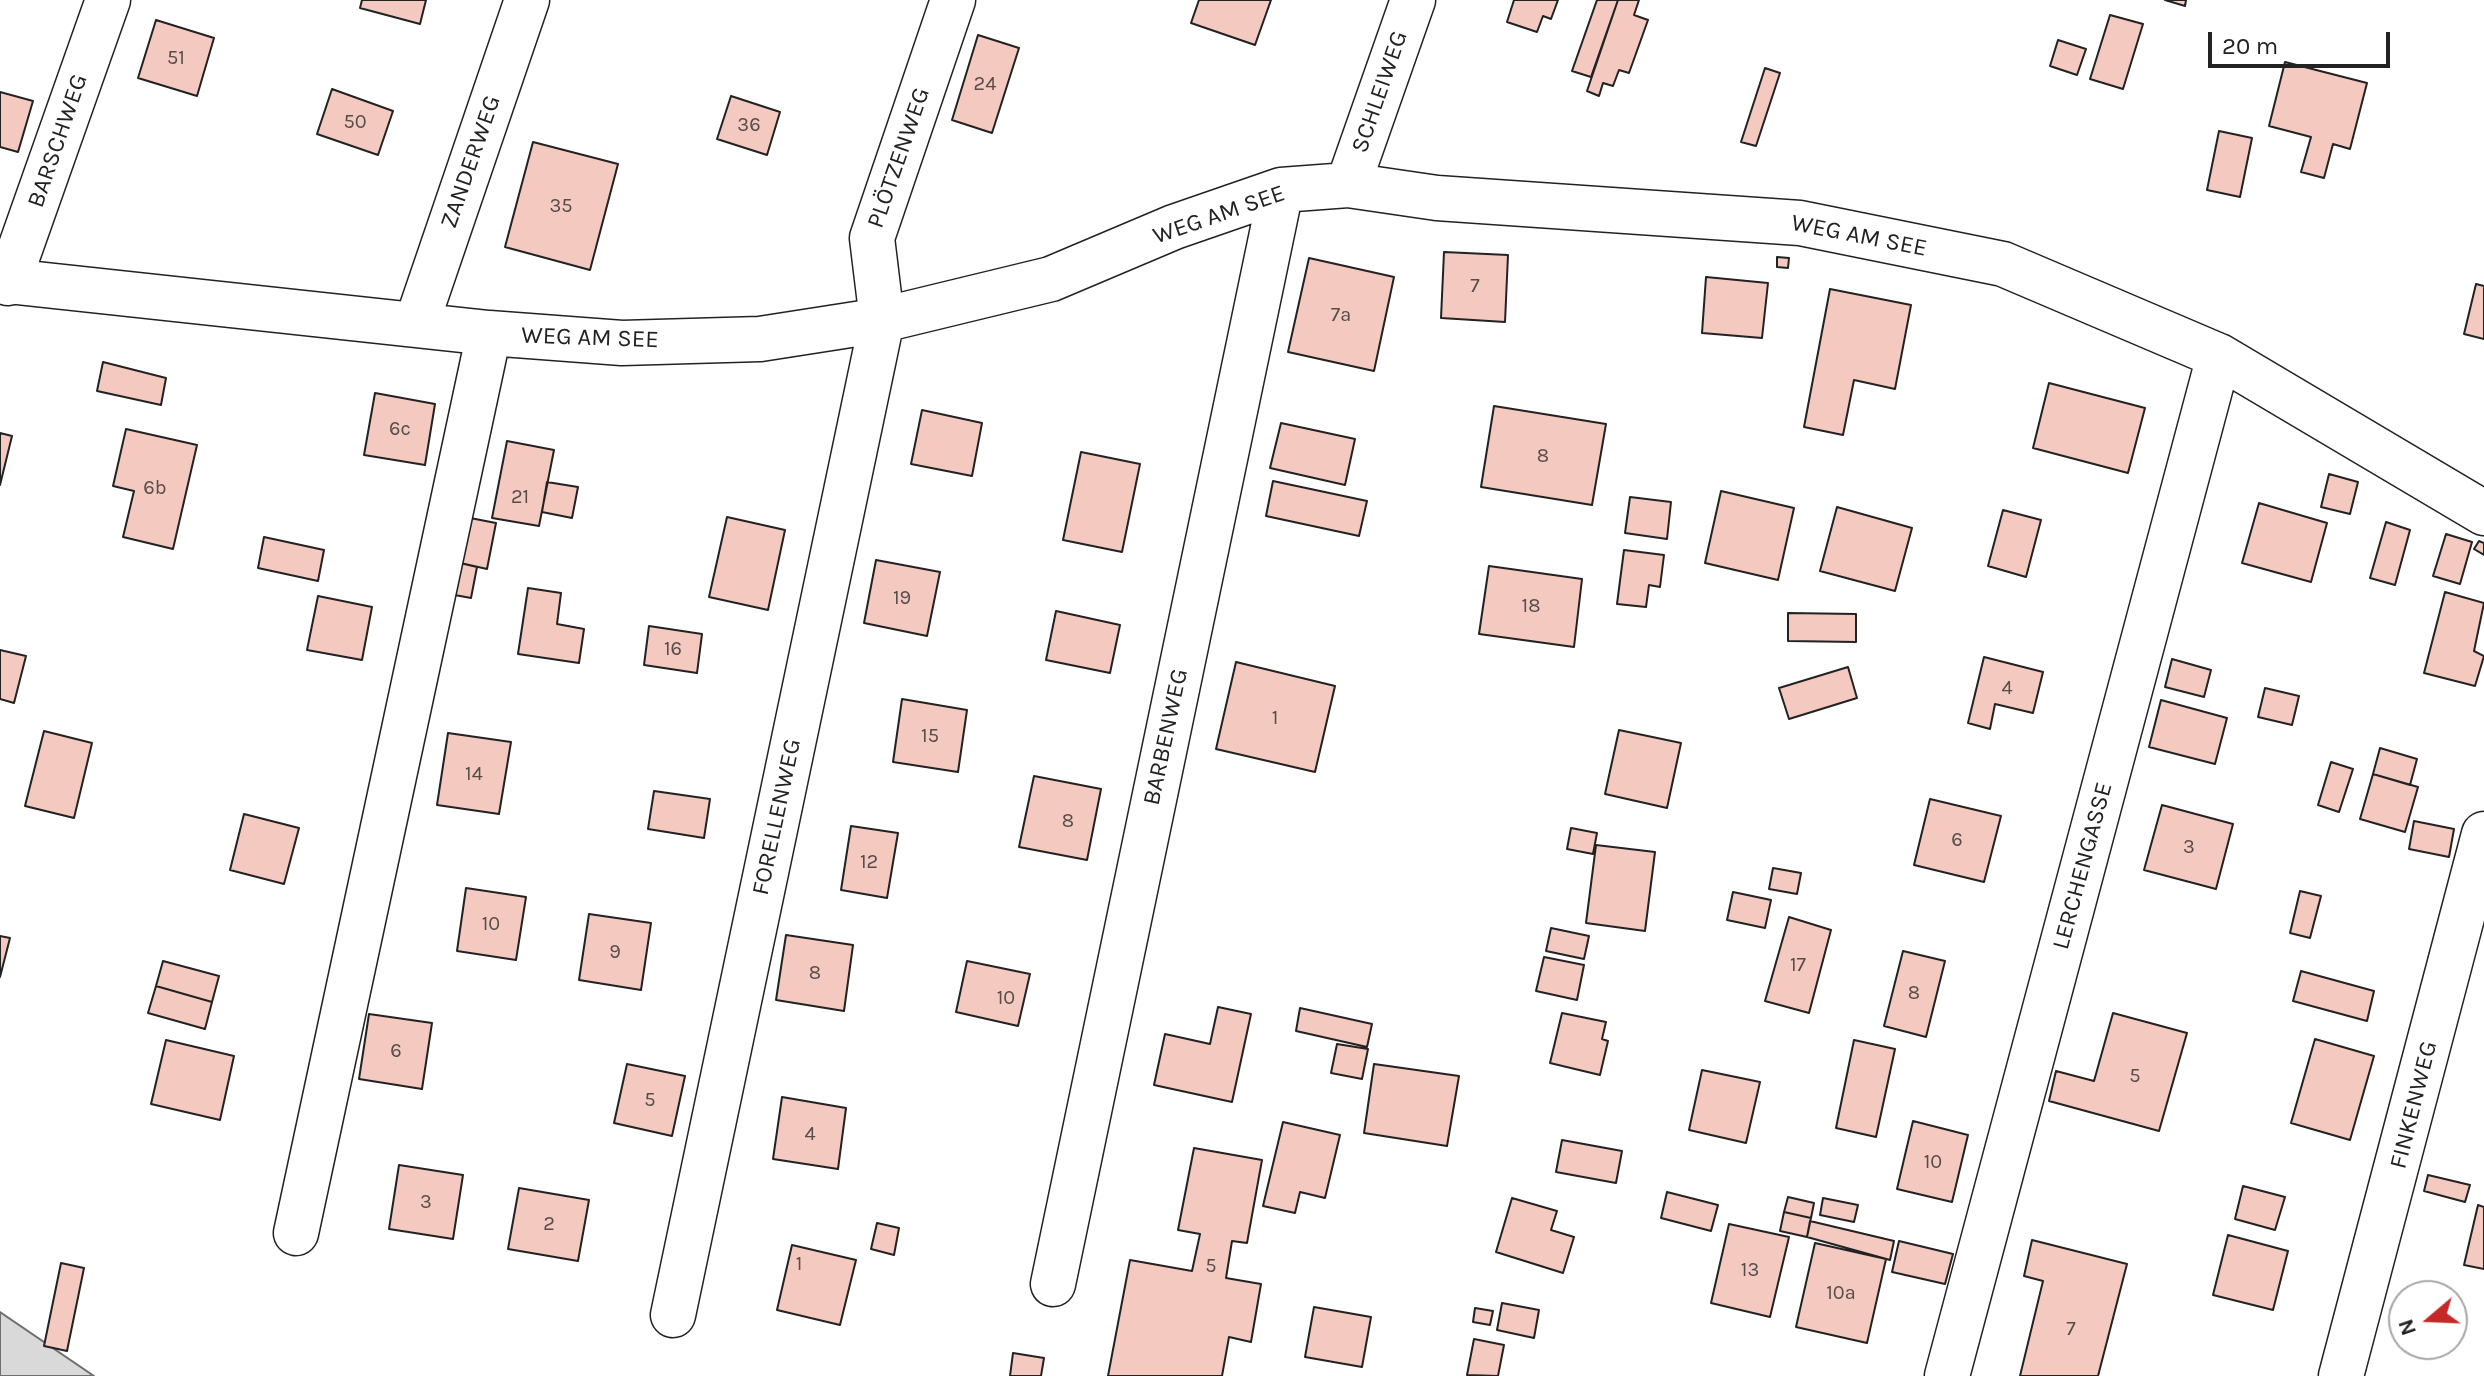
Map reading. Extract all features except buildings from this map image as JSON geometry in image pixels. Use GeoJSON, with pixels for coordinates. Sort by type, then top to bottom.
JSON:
{"type":"FeatureCollection","features":[{"type":"Feature","properties":{"kind":"lane","name":"BARSCHWEG"},"geometry":{"type":"LineString","coordinates":[[4,282],[108,0]]}},
{"type":"Feature","properties":{"kind":"lane","name":"ZANDERWEG"},"geometry":{"type":"LineString","coordinates":[[416,325],[527,0]]}},
{"type":"Feature","properties":{"kind":"lane","name":"PLÖTZENWEG"},"geometry":{"type":"LineString","coordinates":[[882,320],[872,238],[953,0]]}},
{"type":"Feature","properties":{"kind":"lane","name":"SCHLEIWEG"},"geometry":{"type":"LineString","coordinates":[[1348,185],[1413,0]]}},
{"type":"Feature","properties":{"kind":"lane","name":"WEG AM SEE"},"geometry":{"type":"LineString","coordinates":[[4,282],[489,333],[622,343],[760,339],[882,320],[1051,279],[1174,227],[1281,190],[1348,185],[1437,198],[1800,223],[2003,264],[2219,356],[2484,513]]}},
{"type":"Feature","properties":{"kind":"lane","name":"BARBENWEG"},"geometry":{"type":"LineString","coordinates":[[1053,1284],[1281,190]]}},
{"type":"Feature","properties":{"kind":"lane","name":"FORELLENWEG"},"geometry":{"type":"LineString","coordinates":[[673,1315],[882,320]]}},
{"type":"Feature","properties":{"kind":"lane"},"geometry":{"type":"LineString","coordinates":[[296,1233],[489,333]]}},
{"type":"Feature","properties":{"kind":"lane","name":"LERCHENGASSE"},"geometry":{"type":"LineString","coordinates":[[1947,1376],[2219,356]]}},
{"type":"Feature","properties":{"kind":"lane","name":"FINKENWEG"},"geometry":{"type":"LineString","coordinates":[[2341,1376],[2484,834]]}},
{"type":"Feature","properties":{"kind":"shaded area"},"geometry":{"type":"Polygon","coordinates":[[[0,1312],[94,1376],[0,1376],[0,1312]]]}}]}
